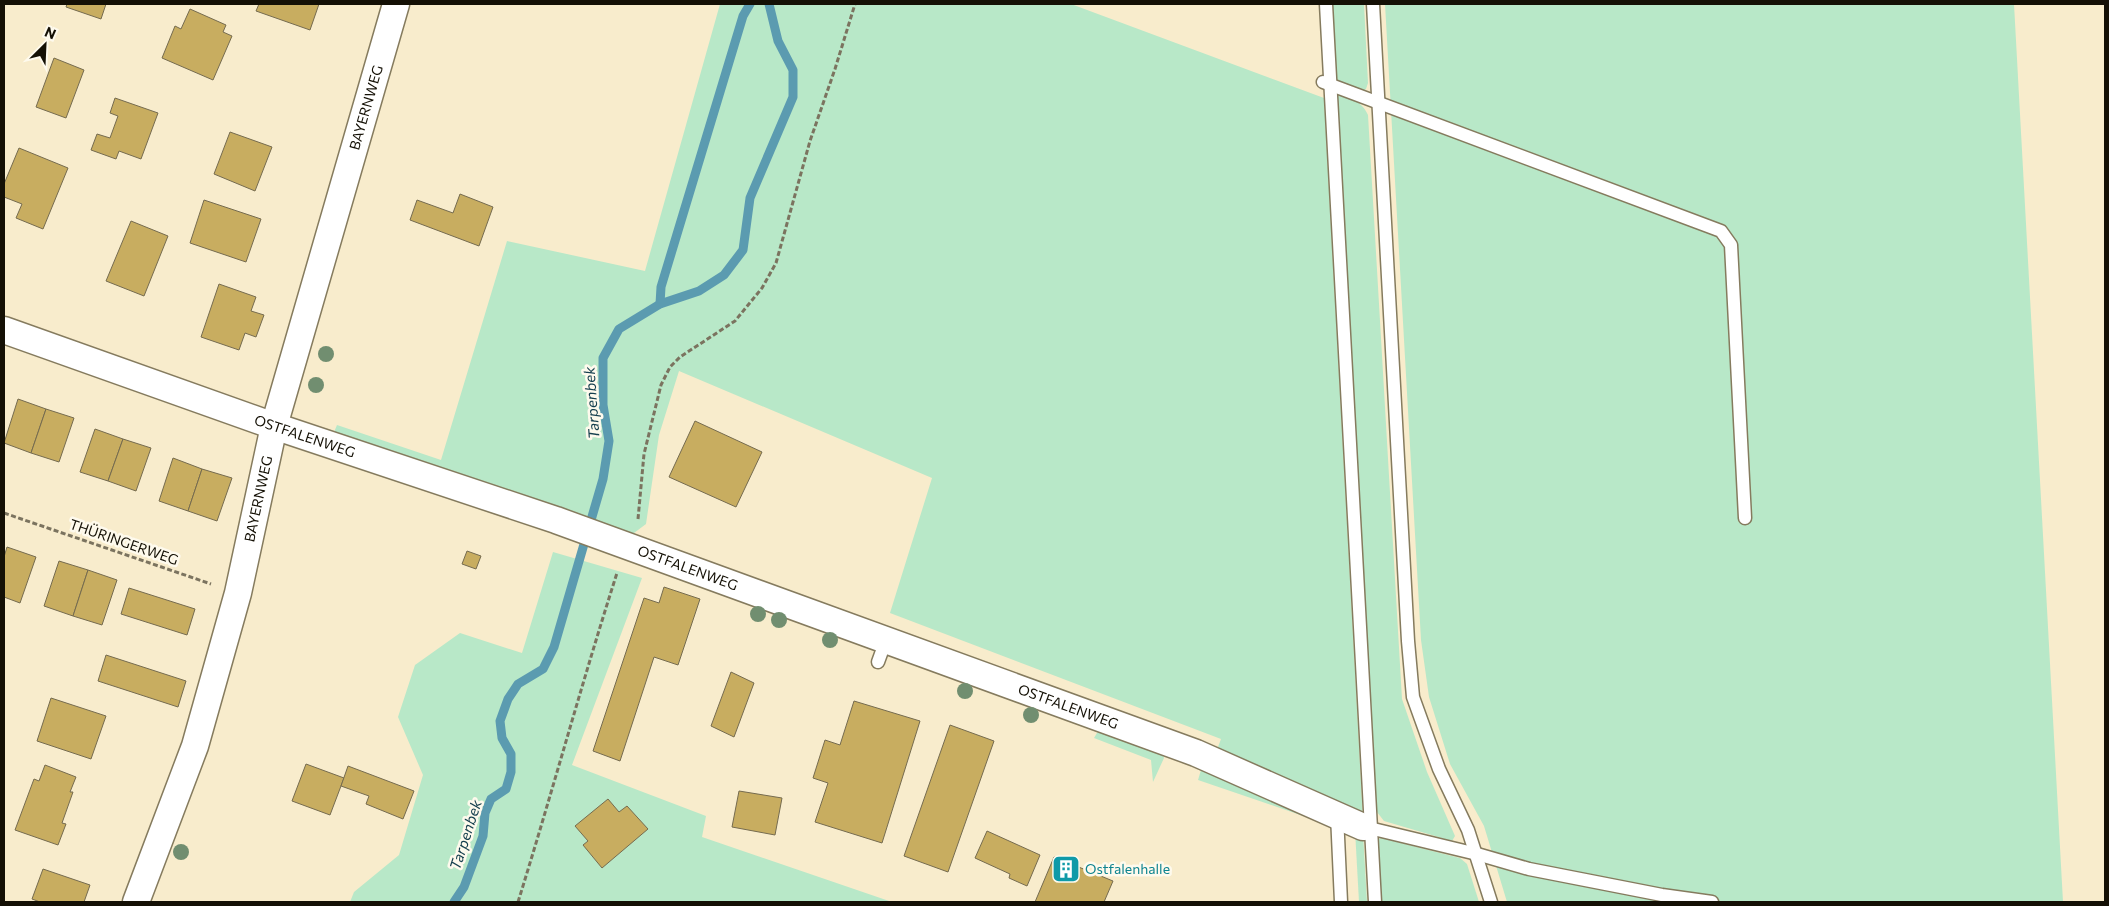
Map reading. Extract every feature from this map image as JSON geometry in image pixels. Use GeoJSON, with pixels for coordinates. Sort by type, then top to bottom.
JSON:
{"type":"FeatureCollection","features":[{"type":"Feature","properties":{"kind":"street","name":"BAYERNWEG"},"geometry":{"type":"LineString","coordinates":[[136,902],[195,746],[238,593],[274,426],[396,4]]}},
{"type":"Feature","properties":{"kind":"street","name":"OSTFALENWEG"},"geometry":{"type":"LineString","coordinates":[[4,330],[274,426],[556,520],[619,543],[882,651],[1196,753],[1367,828]]}},
{"type":"Feature","properties":{"kind":"lane"},"geometry":{"type":"LineString","coordinates":[[1326,4],[1327,84],[1367,828],[1375,902]]}},
{"type":"Feature","properties":{"kind":"lane"},"geometry":{"type":"LineString","coordinates":[[1373,4],[1407,631],[1413,697],[1439,769],[1468,830],[1491,902]]}},
{"type":"Feature","properties":{"kind":"lane"},"geometry":{"type":"LineString","coordinates":[[1327,84],[1721,231],[1731,245],[1745,518]]}},
{"type":"Feature","properties":{"kind":"lane"},"geometry":{"type":"LineString","coordinates":[[1337,815],[1341,902]]}},
{"type":"Feature","properties":{"kind":"lane"},"geometry":{"type":"LineString","coordinates":[[1367,828],[1477,854],[1529,869],[1662,895],[1712,902]]}},
{"type":"Feature","properties":{"kind":"path"},"geometry":{"type":"LineString","coordinates":[[518,902],[620,561],[619,543],[637,536],[644,454],[660,385],[670,367],[680,357],[734,321],[762,288],[776,263],[810,141],[835,70],[855,4]]}},
{"type":"Feature","properties":{"kind":"path","name":"THÜRINGERWEG"},"geometry":{"type":"LineString","coordinates":[[4,513],[238,593]]}},
{"type":"Feature","properties":{"kind":"green space"},"geometry":{"type":"Polygon","coordinates":[[[720,4],[1071,4],[1324,98],[1363,820],[1253,771],[1218,747],[1221,739],[890,613],[932,478],[679,371],[659,435],[646,524],[630,536],[332,437],[337,425],[441,460],[507,241],[645,271],[720,4]]]}},
{"type":"Feature","properties":{"kind":"green space"},"geometry":{"type":"Polygon","coordinates":[[[1331,4],[1364,4],[1368,83],[1366,89],[1361,92],[1341,84],[1336,77],[1331,4]]]}},
{"type":"Feature","properties":{"kind":"green space"},"geometry":{"type":"Polygon","coordinates":[[[1385,4],[2014,4],[2063,902],[1507,902],[1484,826],[1450,764],[1429,697],[1421,640],[1385,4]]]}},
{"type":"Feature","properties":{"kind":"green space"},"geometry":{"type":"Polygon","coordinates":[[[1335,91],[1359,103],[1368,115],[1402,699],[1427,772],[1455,836],[1452,841],[1384,821],[1377,812],[1335,91]]]}},
{"type":"Feature","properties":{"kind":"green space"},"geometry":{"type":"Polygon","coordinates":[[[553,552],[642,578],[572,765],[706,816],[702,837],[892,902],[350,902],[354,892],[399,855],[423,775],[398,717],[415,665],[460,633],[522,653],[553,552]]]}},
{"type":"Feature","properties":{"kind":"green space"},"geometry":{"type":"Polygon","coordinates":[[[1105,729],[1162,751],[1164,758],[1153,782],[1151,760],[1094,738],[1097,733],[1105,729]]]}},
{"type":"Feature","properties":{"kind":"green space"},"geometry":{"type":"Polygon","coordinates":[[[1201,770],[1234,779],[1315,820],[1198,780],[1201,770]]]}},
{"type":"Feature","properties":{"kind":"green space"},"geometry":{"type":"Polygon","coordinates":[[[1355,830],[1363,833],[1367,902],[1359,902],[1355,830]]]}},
{"type":"Feature","properties":{"kind":"green space"},"geometry":{"type":"Polygon","coordinates":[[[1381,838],[1460,858],[1467,864],[1479,902],[1379,902],[1376,840],[1381,838]]]}},
{"type":"Feature","properties":{"kind":"building"},"geometry":{"type":"Polygon","coordinates":[[[67,4],[106,4],[101,19],[66,7],[67,4]]]}},
{"type":"Feature","properties":{"kind":"building"},"geometry":{"type":"Polygon","coordinates":[[[259,4],[319,4],[310,30],[256,11],[259,4]]]}},
{"type":"Feature","properties":{"kind":"building"},"geometry":{"type":"Polygon","coordinates":[[[190,9],[226,25],[223,32],[232,36],[213,80],[162,58],[175,26],[181,29],[190,9]]]}},
{"type":"Feature","properties":{"kind":"building"},"geometry":{"type":"Polygon","coordinates":[[[54,58],[84,70],[66,118],[36,107],[54,58]]]}},
{"type":"Feature","properties":{"kind":"building"},"geometry":{"type":"Polygon","coordinates":[[[115,98],[158,113],[141,159],[119,151],[116,159],[91,150],[97,134],[110,138],[118,116],[110,113],[115,98]]]}},
{"type":"Feature","properties":{"kind":"building"},"geometry":{"type":"Polygon","coordinates":[[[230,132],[272,147],[255,191],[214,174],[230,132]]]}},
{"type":"Feature","properties":{"kind":"building"},"geometry":{"type":"Polygon","coordinates":[[[19,148],[68,168],[43,229],[16,218],[22,204],[4,197],[4,184],[19,148]]]}},
{"type":"Feature","properties":{"kind":"building"},"geometry":{"type":"Polygon","coordinates":[[[460,194],[493,207],[479,246],[410,220],[417,200],[453,213],[460,194]]]}},
{"type":"Feature","properties":{"kind":"building"},"geometry":{"type":"Polygon","coordinates":[[[204,200],[261,219],[246,262],[190,243],[204,200]]]}},
{"type":"Feature","properties":{"kind":"building"},"geometry":{"type":"Polygon","coordinates":[[[131,221],[168,236],[144,296],[106,281],[131,221]]]}},
{"type":"Feature","properties":{"kind":"building"},"geometry":{"type":"Polygon","coordinates":[[[219,284],[256,297],[251,311],[264,315],[256,337],[245,333],[239,350],[201,337],[219,284]]]}},
{"type":"Feature","properties":{"kind":"building"},"geometry":{"type":"Polygon","coordinates":[[[18,399],[46,409],[31,453],[4,443],[18,399]]]}},
{"type":"Feature","properties":{"kind":"building"},"geometry":{"type":"Polygon","coordinates":[[[46,409],[74,418],[59,462],[31,453],[46,409]]]}},
{"type":"Feature","properties":{"kind":"building"},"geometry":{"type":"Polygon","coordinates":[[[695,421],[762,452],[736,507],[669,477],[695,421]]]}},
{"type":"Feature","properties":{"kind":"building"},"geometry":{"type":"Polygon","coordinates":[[[95,429],[123,439],[108,481],[80,472],[95,429]]]}},
{"type":"Feature","properties":{"kind":"building"},"geometry":{"type":"Polygon","coordinates":[[[123,439],[151,448],[136,491],[108,481],[123,439]]]}},
{"type":"Feature","properties":{"kind":"building"},"geometry":{"type":"Polygon","coordinates":[[[173,458],[202,469],[188,511],[159,501],[173,458]]]}},
{"type":"Feature","properties":{"kind":"building"},"geometry":{"type":"Polygon","coordinates":[[[202,469],[232,478],[217,521],[188,511],[202,469]]]}},
{"type":"Feature","properties":{"kind":"building"},"geometry":{"type":"Polygon","coordinates":[[[7,547],[36,557],[20,603],[4,597],[4,557],[7,547]]]}},
{"type":"Feature","properties":{"kind":"building"},"geometry":{"type":"Polygon","coordinates":[[[467,551],[481,556],[476,569],[462,564],[467,551]]]}},
{"type":"Feature","properties":{"kind":"building"},"geometry":{"type":"Polygon","coordinates":[[[59,561],[88,570],[73,616],[44,606],[59,561]]]}},
{"type":"Feature","properties":{"kind":"building"},"geometry":{"type":"Polygon","coordinates":[[[88,570],[117,580],[102,625],[73,616],[88,570]]]}},
{"type":"Feature","properties":{"kind":"building"},"geometry":{"type":"Polygon","coordinates":[[[664,587],[700,599],[678,665],[654,657],[620,761],[593,751],[644,598],[659,603],[664,587]]]}},
{"type":"Feature","properties":{"kind":"building"},"geometry":{"type":"Polygon","coordinates":[[[129,588],[195,609],[187,635],[121,614],[129,588]]]}},
{"type":"Feature","properties":{"kind":"building"},"geometry":{"type":"Polygon","coordinates":[[[106,655],[186,681],[178,707],[98,681],[106,655]]]}},
{"type":"Feature","properties":{"kind":"building"},"geometry":{"type":"Polygon","coordinates":[[[731,672],[754,683],[734,737],[711,726],[731,672]]]}},
{"type":"Feature","properties":{"kind":"building"},"geometry":{"type":"Polygon","coordinates":[[[51,698],[106,716],[91,759],[37,741],[51,698]]]}},
{"type":"Feature","properties":{"kind":"building"},"geometry":{"type":"Polygon","coordinates":[[[854,701],[920,721],[882,843],[815,822],[828,783],[813,778],[825,740],[840,745],[854,701]]]}},
{"type":"Feature","properties":{"kind":"building"},"geometry":{"type":"Polygon","coordinates":[[[950,725],[994,741],[948,872],[904,856],[950,725]]]}},
{"type":"Feature","properties":{"kind":"building"},"geometry":{"type":"Polygon","coordinates":[[[306,764],[344,778],[330,815],[292,801],[306,764]]]}},
{"type":"Feature","properties":{"kind":"building"},"geometry":{"type":"Polygon","coordinates":[[[45,765],[76,777],[62,823],[66,824],[58,845],[15,830],[34,779],[39,781],[45,765]]]}},
{"type":"Feature","properties":{"kind":"building"},"geometry":{"type":"Polygon","coordinates":[[[348,766],[414,791],[403,819],[366,804],[369,796],[341,786],[348,766]]]}},
{"type":"Feature","properties":{"kind":"building"},"geometry":{"type":"Polygon","coordinates":[[[739,791],[782,798],[775,835],[732,827],[739,791]]]}},
{"type":"Feature","properties":{"kind":"building"},"geometry":{"type":"Polygon","coordinates":[[[608,799],[619,812],[627,806],[648,829],[602,868],[583,845],[588,841],[575,826],[608,799]]]}},
{"type":"Feature","properties":{"kind":"building"},"geometry":{"type":"Polygon","coordinates":[[[987,831],[1040,855],[1027,886],[1009,878],[1010,874],[975,858],[987,831]]]}},
{"type":"Feature","properties":{"kind":"building","name":"Ostfalenhalle"},"geometry":{"type":"Polygon","coordinates":[[[1054,857],[1113,881],[1104,902],[1035,902],[1054,857]]]}},
{"type":"Feature","properties":{"kind":"building"},"geometry":{"type":"Polygon","coordinates":[[[43,869],[90,885],[84,902],[40,902],[32,899],[43,869]]]}},
{"type":"Feature","properties":{"kind":"waterway"},"geometry":{"type":"LineString","coordinates":[[660,304],[661,287],[743,16],[750,4]]}},
{"type":"Feature","properties":{"kind":"waterway","name":"Tarpenbek"},"geometry":{"type":"LineString","coordinates":[[454,902],[464,887],[483,836],[485,813],[491,799],[506,789],[511,772],[511,754],[502,738],[500,721],[508,699],[518,684],[543,669],[554,647],[603,479],[609,441],[603,405],[603,358],[619,329],[660,304],[699,291],[724,275],[743,250],[750,198],[793,97],[793,70],[778,41],[769,4]]}},
{"type":"Feature","properties":{"kind":"place","name":"Ostfalenhalle"},"geometry":{"type":"Point","coordinates":[1066,869]}}]}
